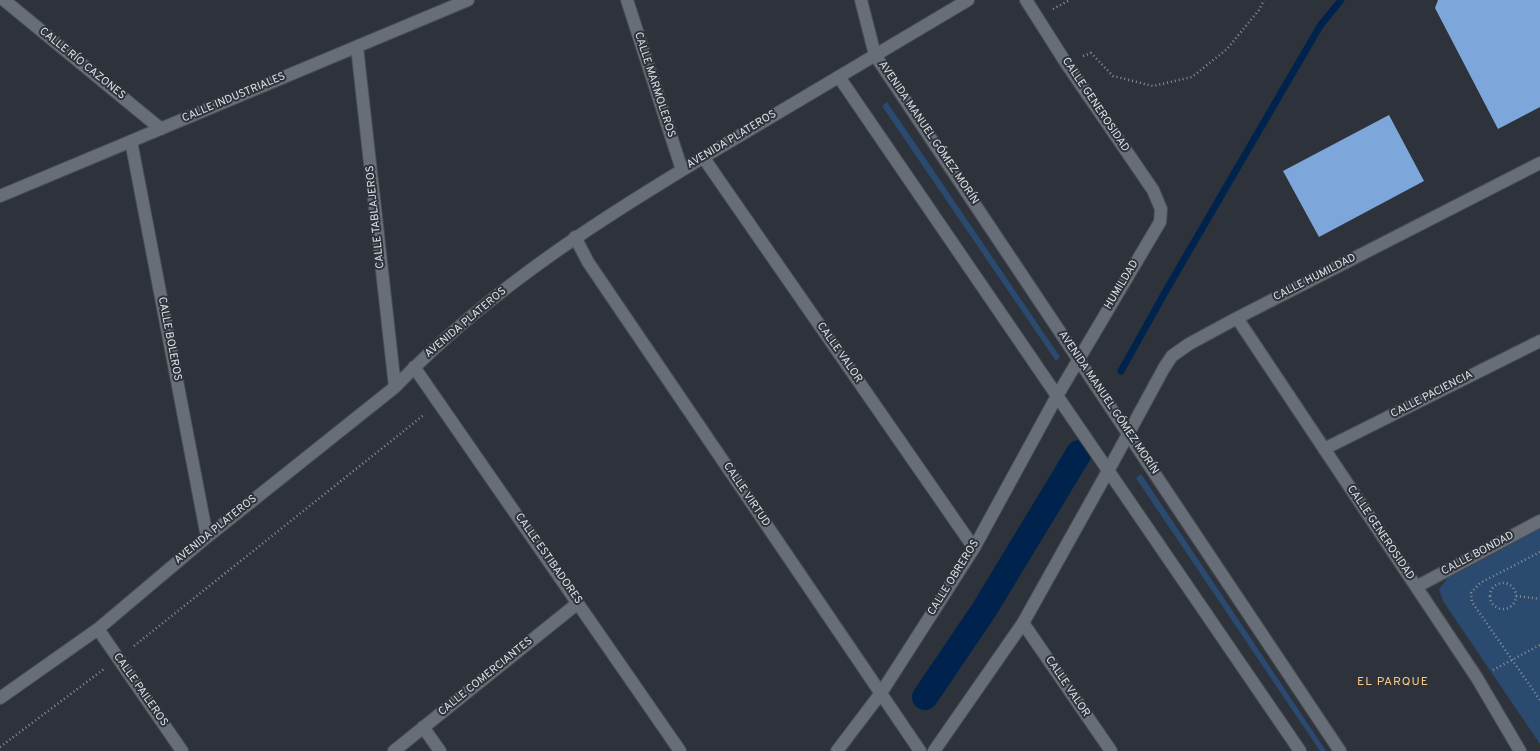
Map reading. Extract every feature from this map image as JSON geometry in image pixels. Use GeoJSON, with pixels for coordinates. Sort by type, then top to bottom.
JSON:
{"type":"FeatureCollection","features":[{"type":"Feature","properties":{"kind":"street","name":"CALLE RÍO CAZONES"},"geometry":{"type":"LineString","coordinates":[[4,0],[160,129]]}},
{"type":"Feature","properties":{"kind":"street","name":"CALLE INDUSTRIALES"},"geometry":{"type":"LineString","coordinates":[[0,196],[468,0]]}},
{"type":"Feature","properties":{"kind":"street","name":"CALLE MARMOLEROS"},"geometry":{"type":"LineString","coordinates":[[627,0],[682,170]]}},
{"type":"Feature","properties":{"kind":"street","name":"AVENIDA MANUEL GÓMEZ MORÍN"},"geometry":{"type":"LineString","coordinates":[[861,0],[875,55],[1340,751]]}},
{"type":"Feature","properties":{"kind":"street","name":"AVENIDA PLATEROS"},"geometry":{"type":"LineString","coordinates":[[0,698],[98,629],[207,537],[395,386],[414,367],[475,313],[575,237],[703,157],[968,0]]}},
{"type":"Feature","properties":{"kind":"street","name":"CALLE GENEROSIDAD"},"geometry":{"type":"LineString","coordinates":[[1026,1],[1066,63],[1153,190],[1161,209]]}},
{"type":"Feature","properties":{"kind":"street","name":"CALLE TABLAJEROS"},"geometry":{"type":"LineString","coordinates":[[357,47],[395,386]]}},
{"type":"Feature","properties":{"kind":"street"},"geometry":{"type":"LineString","coordinates":[[839,77],[1300,751]]}},
{"type":"Feature","properties":{"kind":"street","name":"CALLE BOLEROS"},"geometry":{"type":"LineString","coordinates":[[131,141],[207,537]]}},
{"type":"Feature","properties":{"kind":"street","name":"CALLE VALOR"},"geometry":{"type":"LineString","coordinates":[[703,157],[974,548]]}},
{"type":"Feature","properties":{"kind":"street","name":"CALLE HUMILDAD"},"geometry":{"type":"LineString","coordinates":[[1108,471],[1172,356],[1189,344],[1237,318],[1540,163]]}},
{"type":"Feature","properties":{"kind":"street","name":"HUMILDAD"},"geometry":{"type":"LineString","coordinates":[[1057,396],[1078,358],[1160,222],[1161,209]]}},
{"type":"Feature","properties":{"kind":"street","name":"CALLE VIRTUD"},"geometry":{"type":"LineString","coordinates":[[575,237],[588,262],[920,751]]}},
{"type":"Feature","properties":{"kind":"street","name":"CALLE GENEROSIDAD"},"geometry":{"type":"LineString","coordinates":[[1237,318],[1477,678],[1520,751]]}},
{"type":"Feature","properties":{"kind":"street","name":"CALLE PACIENCIA"},"geometry":{"type":"LineString","coordinates":[[1324,449],[1540,341]]}},
{"type":"Feature","properties":{"kind":"street","name":"CALLE ESTIBADORES"},"geometry":{"type":"LineString","coordinates":[[414,367],[440,402],[680,751]]}},
{"type":"Feature","properties":{"kind":"street","name":"CALLE OBREROS"},"geometry":{"type":"LineString","coordinates":[[837,751],[881,693],[974,548],[1057,396]]}},
{"type":"Feature","properties":{"kind":"street"},"geometry":{"type":"LineString","coordinates":[[934,751],[1024,623],[1108,471]]}},
{"type":"Feature","properties":{"kind":"street","name":"CALLE BONDAD"},"geometry":{"type":"LineString","coordinates":[[1416,587],[1540,521]]}},
{"type":"Feature","properties":{"kind":"street","name":"CALLE COMERCIANTES"},"geometry":{"type":"LineString","coordinates":[[394,751],[578,603]]}},
{"type":"Feature","properties":{"kind":"street","name":"CALLE VALOR"},"geometry":{"type":"LineString","coordinates":[[1024,623],[1110,751]]}},
{"type":"Feature","properties":{"kind":"street","name":"CALLE PAILEROS"},"geometry":{"type":"LineString","coordinates":[[98,629],[182,751]]}},
{"type":"Feature","properties":{"kind":"street"},"geometry":{"type":"LineString","coordinates":[[423,727],[440,751]]}},
{"type":"Feature","properties":{"kind":"path"},"geometry":{"type":"LineString","coordinates":[[1091,53],[1112,76],[1153,86],[1192,77],[1227,49],[1259,10],[1264,0]]}},
{"type":"Feature","properties":{"kind":"path"},"geometry":{"type":"LineString","coordinates":[[0,747],[118,659],[440,402]]}},
{"type":"Feature","properties":{"kind":"path"},"geometry":{"type":"LineString","coordinates":[[1540,552],[1480,583],[1470,593],[1472,602],[1540,700]]}},
{"type":"Feature","properties":{"kind":"path"},"geometry":{"type":"LineString","coordinates":[[1506,583],[1514,589],[1516,596],[1510,607],[1500,609],[1491,603],[1490,593],[1496,584],[1506,583]]}},
{"type":"Feature","properties":{"kind":"path"},"geometry":{"type":"LineString","coordinates":[[1516,596],[1540,599]]}},
{"type":"Feature","properties":{"kind":"path"},"geometry":{"type":"LineString","coordinates":[[1477,678],[1540,645]]}},
{"type":"Feature","properties":{"kind":"shaded area"},"geometry":{"type":"Polygon","coordinates":[[[887,102],[1060,357],[1056,361],[882,106],[887,102]]]}},
{"type":"Feature","properties":{"kind":"shaded area"},"geometry":{"type":"Polygon","coordinates":[[[1141,474],[1326,751],[1320,751],[1136,478],[1141,474]]]}},
{"type":"Feature","properties":{"kind":"shaded area"},"geometry":{"type":"Polygon","coordinates":[[[1540,529],[1540,744],[1443,601],[1439,589],[1448,578],[1540,529]]]}},
{"type":"Feature","properties":{"kind":"building"},"geometry":{"type":"Polygon","coordinates":[[[1438,0],[1540,0],[1540,107],[1498,129],[1435,8],[1438,0]]]}},
{"type":"Feature","properties":{"kind":"building"},"geometry":{"type":"Polygon","coordinates":[[[1389,115],[1424,181],[1319,237],[1283,171],[1389,115]]]}},
{"type":"Feature","properties":{"kind":"waterway"},"geometry":{"type":"LineString","coordinates":[[1121,371],[1168,287],[1320,26],[1341,0]]}},
{"type":"Feature","properties":{"kind":"waterway"},"geometry":{"type":"LineString","coordinates":[[925,697],[984,610],[1079,453]]}},
{"type":"Feature","properties":{"kind":"district","name":"EL PARQUE"},"geometry":{"type":"Point","coordinates":[1393,683]}}]}
